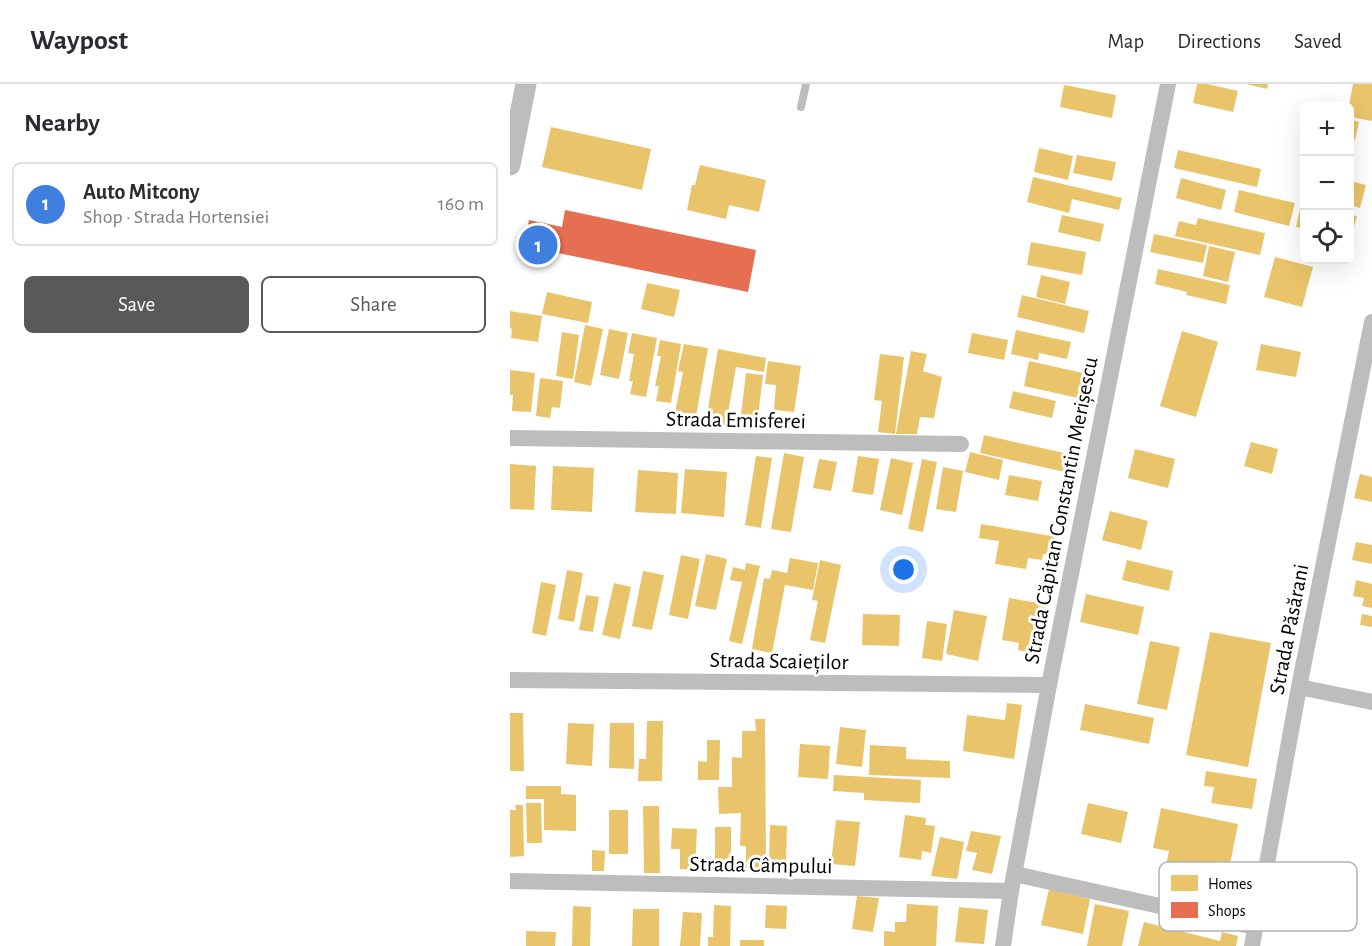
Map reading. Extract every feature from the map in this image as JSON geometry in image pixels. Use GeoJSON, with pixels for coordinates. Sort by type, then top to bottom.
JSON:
{"type":"FeatureCollection","features":[{"type":"Feature","properties":{"kind":"street","name":"Strada Căpitan Constantin Merișescu"},"geometry":{"type":"LineString","coordinates":[[1003,946],[1048,685],[1168,84]]}},
{"type":"Feature","properties":{"kind":"street"},"geometry":{"type":"LineString","coordinates":[[510,165],[520,90]]}},
{"type":"Feature","properties":{"kind":"street","name":"Strada Păsărani"},"geometry":{"type":"LineString","coordinates":[[1267,862],[1299,687],[1372,322]]}},
{"type":"Feature","properties":{"kind":"street","name":"Strada Emisferei"},"geometry":{"type":"LineString","coordinates":[[510,438],[961,444]]}},
{"type":"Feature","properties":{"kind":"street","name":"Strada Scaieților"},"geometry":{"type":"LineString","coordinates":[[510,680],[1048,685]]}},
{"type":"Feature","properties":{"kind":"street"},"geometry":{"type":"LineString","coordinates":[[1299,687],[1372,702]]}},
{"type":"Feature","properties":{"kind":"street","name":"Strada Câmpului"},"geometry":{"type":"LineString","coordinates":[[510,881],[1013,883],[1159,910]]}},
{"type":"Feature","properties":{"kind":"street","name":"Strada Păsărani"},"geometry":{"type":"LineString","coordinates":[[1252,946],[1254,931]]}},
{"type":"Feature","properties":{"kind":"lane"},"geometry":{"type":"LineString","coordinates":[[801,107],[806,84]]}},
{"type":"Feature","properties":{"kind":"building: Homes"},"geometry":{"type":"Polygon","coordinates":[[[1197,84],[1238,91],[1233,112],[1193,103],[1197,84]]]}},
{"type":"Feature","properties":{"kind":"building: Homes"},"geometry":{"type":"Polygon","coordinates":[[[1246,84],[1268,84],[1267,89],[1246,84]]]}},
{"type":"Feature","properties":{"kind":"building: Homes"},"geometry":{"type":"Polygon","coordinates":[[[1353,84],[1372,84],[1372,121],[1354,118],[1354,102],[1350,102],[1353,84]]]}},
{"type":"Feature","properties":{"kind":"building: Homes"},"geometry":{"type":"Polygon","coordinates":[[[1064,85],[1116,95],[1112,118],[1060,107],[1064,85]]]}},
{"type":"Feature","properties":{"kind":"building: Homes"},"geometry":{"type":"Polygon","coordinates":[[[1354,120],[1359,122],[1354,140],[1354,120]]]}},
{"type":"Feature","properties":{"kind":"building: Homes"},"geometry":{"type":"Polygon","coordinates":[[[551,127],[651,149],[642,190],[542,167],[551,127]]]}},
{"type":"Feature","properties":{"kind":"building: Homes"},"geometry":{"type":"Polygon","coordinates":[[[1039,148],[1073,156],[1068,180],[1034,172],[1039,148]]]}},
{"type":"Feature","properties":{"kind":"building: Homes"},"geometry":{"type":"Polygon","coordinates":[[[1178,150],[1261,169],[1257,187],[1174,168],[1178,150]]]}},
{"type":"Feature","properties":{"kind":"building: Homes"},"geometry":{"type":"Polygon","coordinates":[[[1077,155],[1116,162],[1112,181],[1073,173],[1077,155]]]}},
{"type":"Feature","properties":{"kind":"building: Homes"},"geometry":{"type":"Polygon","coordinates":[[[700,165],[766,180],[759,212],[729,205],[726,219],[687,210],[692,185],[695,185],[700,165]]]}},
{"type":"Feature","properties":{"kind":"building: Homes"},"geometry":{"type":"Polygon","coordinates":[[[1033,177],[1122,198],[1119,210],[1072,199],[1069,213],[1027,202],[1033,177]]]}},
{"type":"Feature","properties":{"kind":"building: Homes"},"geometry":{"type":"Polygon","coordinates":[[[1181,178],[1226,190],[1221,210],[1176,198],[1181,178]]]}},
{"type":"Feature","properties":{"kind":"building: Homes"},"geometry":{"type":"Polygon","coordinates":[[[1354,182],[1366,185],[1360,208],[1354,206],[1354,182]]]}},
{"type":"Feature","properties":{"kind":"building: Homes"},"geometry":{"type":"Polygon","coordinates":[[[1239,190],[1295,203],[1289,226],[1234,212],[1239,190]]]}},
{"type":"Feature","properties":{"kind":"building: Homes"},"geometry":{"type":"Polygon","coordinates":[[[1300,209],[1300,228],[1296,227],[1300,209]]]}},
{"type":"Feature","properties":{"kind":"building: Homes"},"geometry":{"type":"Polygon","coordinates":[[[1062,215],[1104,224],[1100,242],[1058,232],[1062,215]]]}},
{"type":"Feature","properties":{"kind":"building: Homes"},"geometry":{"type":"Polygon","coordinates":[[[1198,218],[1265,233],[1260,255],[1175,236],[1179,221],[1196,225],[1198,218]]]}},
{"type":"Feature","properties":{"kind":"building: Homes"},"geometry":{"type":"Polygon","coordinates":[[[1154,234],[1207,245],[1203,263],[1150,252],[1154,234]]]}},
{"type":"Feature","properties":{"kind":"building: Homes"},"geometry":{"type":"Polygon","coordinates":[[[1031,242],[1086,252],[1082,275],[1027,265],[1031,242]]]}},
{"type":"Feature","properties":{"kind":"building: Homes"},"geometry":{"type":"Polygon","coordinates":[[[1209,246],[1235,252],[1228,282],[1203,276],[1209,246]]]}},
{"type":"Feature","properties":{"kind":"building: Homes"},"geometry":{"type":"Polygon","coordinates":[[[1275,257],[1313,267],[1302,307],[1264,297],[1275,257]]]}},
{"type":"Feature","properties":{"kind":"building: Homes"},"geometry":{"type":"Polygon","coordinates":[[[1158,269],[1230,285],[1226,304],[1186,295],[1187,292],[1155,284],[1158,269]]]}},
{"type":"Feature","properties":{"kind":"building: Homes"},"geometry":{"type":"Polygon","coordinates":[[[1041,275],[1070,282],[1065,304],[1036,297],[1041,275]]]}},
{"type":"Feature","properties":{"kind":"building: Homes"},"geometry":{"type":"Polygon","coordinates":[[[647,283],[680,290],[674,317],[641,309],[647,283]]]}},
{"type":"Feature","properties":{"kind":"building: Homes"},"geometry":{"type":"Polygon","coordinates":[[[547,292],[592,302],[588,323],[542,314],[547,292]]]}},
{"type":"Feature","properties":{"kind":"building: Homes"},"geometry":{"type":"Polygon","coordinates":[[[1022,295],[1089,311],[1084,333],[1017,317],[1022,295]]]}},
{"type":"Feature","properties":{"kind":"building: Homes"},"geometry":{"type":"Polygon","coordinates":[[[510,311],[542,316],[538,342],[511,338],[510,311]]]}},
{"type":"Feature","properties":{"kind":"building: Homes"},"geometry":{"type":"Polygon","coordinates":[[[585,325],[603,329],[591,386],[574,382],[585,325]]]}},
{"type":"Feature","properties":{"kind":"building: Homes"},"geometry":{"type":"Polygon","coordinates":[[[609,329],[628,333],[619,379],[600,375],[609,329]]]}},
{"type":"Feature","properties":{"kind":"building: Homes"},"geometry":{"type":"Polygon","coordinates":[[[1016,330],[1071,342],[1067,359],[1039,353],[1038,360],[1011,354],[1016,330]]]}},
{"type":"Feature","properties":{"kind":"building: Homes"},"geometry":{"type":"Polygon","coordinates":[[[1182,331],[1218,342],[1196,417],[1160,406],[1182,331]]]}},
{"type":"Feature","properties":{"kind":"building: Homes"},"geometry":{"type":"Polygon","coordinates":[[[562,332],[579,335],[573,379],[556,376],[562,332]]]}},
{"type":"Feature","properties":{"kind":"building: Homes"},"geometry":{"type":"Polygon","coordinates":[[[632,333],[657,338],[646,397],[630,394],[633,381],[629,381],[634,354],[628,353],[632,333]]]}},
{"type":"Feature","properties":{"kind":"building: Homes"},"geometry":{"type":"Polygon","coordinates":[[[972,333],[1008,340],[1004,360],[968,353],[972,333]]]}},
{"type":"Feature","properties":{"kind":"building: Homes"},"geometry":{"type":"Polygon","coordinates":[[[660,340],[681,344],[671,403],[656,401],[659,386],[655,386],[661,356],[657,356],[660,340]]]}},
{"type":"Feature","properties":{"kind":"building: Homes"},"geometry":{"type":"Polygon","coordinates":[[[684,344],[708,348],[695,422],[674,418],[683,372],[678,371],[684,344]]]}},
{"type":"Feature","properties":{"kind":"building: Homes"},"geometry":{"type":"Polygon","coordinates":[[[1261,344],[1301,352],[1296,377],[1256,370],[1261,344]]]}},
{"type":"Feature","properties":{"kind":"building: Homes"},"geometry":{"type":"Polygon","coordinates":[[[718,349],[766,358],[764,372],[736,367],[726,425],[706,421],[718,349]]]}},
{"type":"Feature","properties":{"kind":"building: Homes"},"geometry":{"type":"Polygon","coordinates":[[[911,351],[927,354],[923,371],[942,377],[934,418],[920,417],[917,434],[896,434],[911,351]]]}},
{"type":"Feature","properties":{"kind":"building: Homes"},"geometry":{"type":"Polygon","coordinates":[[[880,354],[904,357],[895,434],[878,432],[882,401],[874,400],[880,354]]]}},
{"type":"Feature","properties":{"kind":"building: Homes"},"geometry":{"type":"Polygon","coordinates":[[[768,361],[801,366],[794,412],[774,410],[776,385],[765,384],[768,361]]]}},
{"type":"Feature","properties":{"kind":"building: Homes"},"geometry":{"type":"Polygon","coordinates":[[[1029,361],[1083,373],[1078,398],[1024,386],[1029,361]]]}},
{"type":"Feature","properties":{"kind":"building: Homes"},"geometry":{"type":"Polygon","coordinates":[[[510,370],[535,373],[531,412],[512,411],[510,370]]]}},
{"type":"Feature","properties":{"kind":"building: Homes"},"geometry":{"type":"Polygon","coordinates":[[[746,373],[763,375],[757,425],[740,423],[746,373]]]}},
{"type":"Feature","properties":{"kind":"building: Homes"},"geometry":{"type":"Polygon","coordinates":[[[540,378],[563,381],[560,408],[552,407],[550,418],[536,416],[540,378]]]}},
{"type":"Feature","properties":{"kind":"building: Homes"},"geometry":{"type":"Polygon","coordinates":[[[1013,391],[1056,401],[1052,418],[1009,408],[1013,391]]]}},
{"type":"Feature","properties":{"kind":"building: Homes"},"geometry":{"type":"Polygon","coordinates":[[[984,435],[1073,455],[1069,473],[980,453],[984,435]]]}},
{"type":"Feature","properties":{"kind":"building: Homes"},"geometry":{"type":"Polygon","coordinates":[[[1251,442],[1278,449],[1272,474],[1244,466],[1251,442]]]}},
{"type":"Feature","properties":{"kind":"building: Homes"},"geometry":{"type":"Polygon","coordinates":[[[1135,449],[1175,459],[1168,488],[1128,478],[1135,449]]]}},
{"type":"Feature","properties":{"kind":"building: Homes"},"geometry":{"type":"Polygon","coordinates":[[[970,452],[1003,460],[999,480],[965,472],[970,452]]]}},
{"type":"Feature","properties":{"kind":"building: Homes"},"geometry":{"type":"Polygon","coordinates":[[[784,453],[804,457],[791,532],[771,529],[784,453]]]}},
{"type":"Feature","properties":{"kind":"building: Homes"},"geometry":{"type":"Polygon","coordinates":[[[756,456],[772,458],[761,528],[745,525],[756,456]]]}},
{"type":"Feature","properties":{"kind":"building: Homes"},"geometry":{"type":"Polygon","coordinates":[[[858,456],[879,459],[873,495],[852,492],[858,456]]]}},
{"type":"Feature","properties":{"kind":"building: Homes"},"geometry":{"type":"Polygon","coordinates":[[[891,458],[913,463],[902,515],[880,510],[891,458]]]}},
{"type":"Feature","properties":{"kind":"building: Homes"},"geometry":{"type":"Polygon","coordinates":[[[819,459],[837,462],[831,491],[813,488],[819,459]]]}},
{"type":"Feature","properties":{"kind":"building: Homes"},"geometry":{"type":"Polygon","coordinates":[[[922,459],[937,462],[923,532],[908,529],[922,459]]]}},
{"type":"Feature","properties":{"kind":"building: Homes"},"geometry":{"type":"Polygon","coordinates":[[[510,464],[536,466],[534,510],[510,509],[510,464]]]}},
{"type":"Feature","properties":{"kind":"building: Homes"},"geometry":{"type":"Polygon","coordinates":[[[553,466],[594,468],[592,512],[551,510],[553,466]]]}},
{"type":"Feature","properties":{"kind":"building: Homes"},"geometry":{"type":"Polygon","coordinates":[[[943,467],[963,471],[956,512],[936,509],[943,467]]]}},
{"type":"Feature","properties":{"kind":"building: Homes"},"geometry":{"type":"Polygon","coordinates":[[[685,469],[727,472],[724,517],[681,513],[685,469]]]}},
{"type":"Feature","properties":{"kind":"building: Homes"},"geometry":{"type":"Polygon","coordinates":[[[638,470],[678,473],[676,514],[635,512],[638,470]]]}},
{"type":"Feature","properties":{"kind":"building: Homes"},"geometry":{"type":"Polygon","coordinates":[[[1360,474],[1372,477],[1372,502],[1354,498],[1360,474]]]}},
{"type":"Feature","properties":{"kind":"building: Homes"},"geometry":{"type":"Polygon","coordinates":[[[1009,475],[1042,481],[1038,501],[1005,495],[1009,475]]]}},
{"type":"Feature","properties":{"kind":"building: Homes"},"geometry":{"type":"Polygon","coordinates":[[[1110,511],[1148,521],[1141,550],[1102,540],[1110,511]]]}},
{"type":"Feature","properties":{"kind":"building: Homes"},"geometry":{"type":"Polygon","coordinates":[[[981,524],[1057,537],[1053,555],[1043,554],[1042,560],[1028,558],[1026,569],[995,564],[999,541],[979,538],[981,524]]]}},
{"type":"Feature","properties":{"kind":"building: Homes"},"geometry":{"type":"Polygon","coordinates":[[[1356,542],[1372,545],[1372,564],[1352,560],[1356,542]]]}},
{"type":"Feature","properties":{"kind":"building: Homes"},"geometry":{"type":"Polygon","coordinates":[[[706,554],[727,559],[716,610],[695,606],[706,554]]]}},
{"type":"Feature","properties":{"kind":"building: Homes"},"geometry":{"type":"Polygon","coordinates":[[[681,555],[700,559],[688,619],[669,615],[681,555]]]}},
{"type":"Feature","properties":{"kind":"building: Homes"},"geometry":{"type":"Polygon","coordinates":[[[790,558],[818,563],[813,590],[785,585],[772,653],[752,649],[764,578],[770,579],[772,570],[787,573],[790,558]]]}},
{"type":"Feature","properties":{"kind":"building: Homes"},"geometry":{"type":"Polygon","coordinates":[[[820,560],[841,565],[825,643],[810,640],[818,601],[812,600],[820,560]]]}},
{"type":"Feature","properties":{"kind":"building: Homes"},"geometry":{"type":"Polygon","coordinates":[[[1127,560],[1173,571],[1169,591],[1122,580],[1127,560]]]}},
{"type":"Feature","properties":{"kind":"building: Homes"},"geometry":{"type":"Polygon","coordinates":[[[746,563],[760,566],[742,644],[729,641],[742,582],[730,580],[733,567],[745,570],[746,563]]]}},
{"type":"Feature","properties":{"kind":"building: Homes"},"geometry":{"type":"Polygon","coordinates":[[[567,570],[583,573],[574,622],[558,619],[567,570]]]}},
{"type":"Feature","properties":{"kind":"building: Homes"},"geometry":{"type":"Polygon","coordinates":[[[643,571],[664,575],[652,630],[632,626],[643,571]]]}},
{"type":"Feature","properties":{"kind":"building: Homes"},"geometry":{"type":"Polygon","coordinates":[[[1356,580],[1372,584],[1372,608],[1362,606],[1364,598],[1353,596],[1356,580]]]}},
{"type":"Feature","properties":{"kind":"building: Homes"},"geometry":{"type":"Polygon","coordinates":[[[541,582],[556,585],[546,636],[532,633],[541,582]]]}},
{"type":"Feature","properties":{"kind":"building: Homes"},"geometry":{"type":"Polygon","coordinates":[[[614,583],[631,587],[620,639],[602,635],[614,583]]]}},
{"type":"Feature","properties":{"kind":"building: Homes"},"geometry":{"type":"Polygon","coordinates":[[[1086,594],[1144,607],[1138,635],[1080,622],[1086,594]]]}},
{"type":"Feature","properties":{"kind":"building: Homes"},"geometry":{"type":"Polygon","coordinates":[[[586,595],[599,597],[593,632],[579,630],[586,595]]]}},
{"type":"Feature","properties":{"kind":"building: Homes"},"geometry":{"type":"Polygon","coordinates":[[[1009,598],[1045,604],[1036,654],[1018,650],[1019,643],[1002,640],[1009,598]]]}},
{"type":"Feature","properties":{"kind":"building: Homes"},"geometry":{"type":"Polygon","coordinates":[[[954,610],[987,616],[978,661],[946,654],[954,610]]]}},
{"type":"Feature","properties":{"kind":"building: Homes"},"geometry":{"type":"Polygon","coordinates":[[[863,614],[900,615],[899,646],[862,645],[863,614]]]}},
{"type":"Feature","properties":{"kind":"building: Homes"},"geometry":{"type":"Polygon","coordinates":[[[1362,614],[1372,616],[1372,627],[1360,625],[1362,614]]]}},
{"type":"Feature","properties":{"kind":"building: Homes"},"geometry":{"type":"Polygon","coordinates":[[[927,621],[947,624],[942,661],[922,658],[927,621]]]}},
{"type":"Feature","properties":{"kind":"building: Homes"},"geometry":{"type":"Polygon","coordinates":[[[1210,632],[1271,643],[1248,767],[1186,755],[1210,632]]]}},
{"type":"Feature","properties":{"kind":"building: Homes"},"geometry":{"type":"Polygon","coordinates":[[[1150,641],[1180,647],[1167,710],[1137,704],[1150,641]]]}},
{"type":"Feature","properties":{"kind":"building: Homes"},"geometry":{"type":"Polygon","coordinates":[[[1007,703],[1022,705],[1014,759],[963,751],[967,715],[1005,720],[1007,703]]]}},
{"type":"Feature","properties":{"kind":"building: Homes"},"geometry":{"type":"Polygon","coordinates":[[[1085,704],[1154,718],[1149,744],[1080,730],[1085,704]]]}},
{"type":"Feature","properties":{"kind":"building: Homes"},"geometry":{"type":"Polygon","coordinates":[[[510,713],[523,713],[524,771],[510,771],[510,713]]]}},
{"type":"Feature","properties":{"kind":"building: Homes"},"geometry":{"type":"Polygon","coordinates":[[[755,719],[765,719],[766,868],[746,868],[746,846],[740,846],[741,813],[719,814],[718,787],[732,787],[732,757],[742,758],[742,731],[756,731],[755,719]]]}},
{"type":"Feature","properties":{"kind":"building: Homes"},"geometry":{"type":"Polygon","coordinates":[[[647,721],[663,721],[662,781],[638,781],[639,759],[646,759],[647,721]]]}},
{"type":"Feature","properties":{"kind":"building: Homes"},"geometry":{"type":"Polygon","coordinates":[[[568,723],[594,724],[592,766],[566,764],[568,723]]]}},
{"type":"Feature","properties":{"kind":"building: Homes"},"geometry":{"type":"Polygon","coordinates":[[[610,723],[634,723],[634,769],[609,768],[610,723]]]}},
{"type":"Feature","properties":{"kind":"building: Homes"},"geometry":{"type":"Polygon","coordinates":[[[840,727],[866,730],[862,767],[836,764],[840,727]]]}},
{"type":"Feature","properties":{"kind":"building: Homes"},"geometry":{"type":"Polygon","coordinates":[[[707,740],[720,740],[719,780],[698,780],[698,761],[707,762],[707,740]]]}},
{"type":"Feature","properties":{"kind":"building: Homes"},"geometry":{"type":"Polygon","coordinates":[[[800,744],[830,746],[828,779],[798,777],[800,744]]]}},
{"type":"Feature","properties":{"kind":"building: Homes"},"geometry":{"type":"Polygon","coordinates":[[[870,745],[906,747],[906,759],[950,761],[950,778],[869,775],[870,745]]]}},
{"type":"Feature","properties":{"kind":"building: Homes"},"geometry":{"type":"Polygon","coordinates":[[[1206,771],[1257,779],[1252,809],[1211,803],[1214,787],[1204,786],[1206,771]]]}},
{"type":"Feature","properties":{"kind":"building: Homes"},"geometry":{"type":"Polygon","coordinates":[[[834,775],[921,780],[920,803],[864,800],[864,793],[833,791],[834,775]]]}},
{"type":"Feature","properties":{"kind":"building: Homes"},"geometry":{"type":"Polygon","coordinates":[[[526,786],[561,786],[561,794],[576,795],[576,831],[544,830],[544,799],[526,799],[526,786]]]}},
{"type":"Feature","properties":{"kind":"building: Homes"},"geometry":{"type":"Polygon","coordinates":[[[526,803],[541,803],[542,843],[527,843],[526,803]]]}},
{"type":"Feature","properties":{"kind":"building: Homes"},"geometry":{"type":"Polygon","coordinates":[[[1088,803],[1128,812],[1121,843],[1081,834],[1088,803]]]}},
{"type":"Feature","properties":{"kind":"building: Homes"},"geometry":{"type":"Polygon","coordinates":[[[515,805],[523,805],[524,856],[510,857],[510,810],[516,810],[515,805]]]}},
{"type":"Feature","properties":{"kind":"building: Homes"},"geometry":{"type":"Polygon","coordinates":[[[643,806],[659,806],[660,873],[644,873],[643,806]]]}},
{"type":"Feature","properties":{"kind":"building: Homes"},"geometry":{"type":"Polygon","coordinates":[[[1161,808],[1238,824],[1230,862],[1167,862],[1169,851],[1153,848],[1161,808]]]}},
{"type":"Feature","properties":{"kind":"building: Homes"},"geometry":{"type":"Polygon","coordinates":[[[609,810],[628,810],[628,854],[609,854],[609,810]]]}},
{"type":"Feature","properties":{"kind":"building: Homes"},"geometry":{"type":"Polygon","coordinates":[[[905,815],[926,818],[925,825],[935,826],[931,853],[922,851],[921,860],[899,857],[905,815]]]}},
{"type":"Feature","properties":{"kind":"building: Homes"},"geometry":{"type":"Polygon","coordinates":[[[836,820],[860,822],[855,866],[831,864],[836,820]]]}},
{"type":"Feature","properties":{"kind":"building: Homes"},"geometry":{"type":"Polygon","coordinates":[[[770,825],[787,826],[786,863],[769,862],[770,825]]]}},
{"type":"Feature","properties":{"kind":"building: Homes"},"geometry":{"type":"Polygon","coordinates":[[[715,827],[731,827],[731,874],[715,874],[715,827]]]}},
{"type":"Feature","properties":{"kind":"building: Homes"},"geometry":{"type":"Polygon","coordinates":[[[672,828],[697,829],[695,870],[680,869],[680,849],[671,849],[672,828]]]}},
{"type":"Feature","properties":{"kind":"building: Homes"},"geometry":{"type":"Polygon","coordinates":[[[971,831],[1001,836],[992,874],[972,870],[977,853],[966,851],[971,831]]]}},
{"type":"Feature","properties":{"kind":"building: Homes"},"geometry":{"type":"Polygon","coordinates":[[[940,837],[964,842],[957,879],[931,876],[940,837]]]}},
{"type":"Feature","properties":{"kind":"building: Homes"},"geometry":{"type":"Polygon","coordinates":[[[592,850],[605,851],[604,871],[592,871],[592,850]]]}},
{"type":"Feature","properties":{"kind":"building: Homes"},"geometry":{"type":"Polygon","coordinates":[[[1049,889],[1090,899],[1083,934],[1041,925],[1049,889]]]}},
{"type":"Feature","properties":{"kind":"building: Homes"},"geometry":{"type":"Polygon","coordinates":[[[857,896],[879,898],[873,932],[852,929],[857,896]]]}},
{"type":"Feature","properties":{"kind":"building: Homes"},"geometry":{"type":"Polygon","coordinates":[[[907,904],[938,906],[936,946],[884,946],[884,931],[895,932],[895,922],[906,922],[907,904]]]}},
{"type":"Feature","properties":{"kind":"building: Homes"},"geometry":{"type":"Polygon","coordinates":[[[1095,904],[1129,911],[1122,946],[1087,946],[1095,904]]]}},
{"type":"Feature","properties":{"kind":"building: Homes"},"geometry":{"type":"Polygon","coordinates":[[[714,905],[731,906],[730,946],[708,946],[708,937],[713,937],[714,905]]]}},
{"type":"Feature","properties":{"kind":"building: Homes"},"geometry":{"type":"Polygon","coordinates":[[[766,905],[787,906],[786,929],[765,928],[766,905]]]}},
{"type":"Feature","properties":{"kind":"building: Homes"},"geometry":{"type":"Polygon","coordinates":[[[573,906],[591,907],[590,946],[572,946],[573,906]]]}},
{"type":"Feature","properties":{"kind":"building: Homes"},"geometry":{"type":"Polygon","coordinates":[[[959,907],[988,910],[984,944],[955,942],[959,907]]]}},
{"type":"Feature","properties":{"kind":"building: Homes"},"geometry":{"type":"Polygon","coordinates":[[[633,909],[659,909],[659,946],[632,946],[633,909]]]}},
{"type":"Feature","properties":{"kind":"building: Homes"},"geometry":{"type":"Polygon","coordinates":[[[683,912],[702,913],[700,946],[680,946],[683,912]]]}},
{"type":"Feature","properties":{"kind":"building: Homes"},"geometry":{"type":"Polygon","coordinates":[[[1144,922],[1159,926],[1159,931],[1180,931],[1220,941],[1222,932],[1238,936],[1236,946],[1138,946],[1144,922]]]}},
{"type":"Feature","properties":{"kind":"building: Homes"},"geometry":{"type":"Polygon","coordinates":[[[526,931],[556,932],[555,946],[526,946],[526,931]]]}},
{"type":"Feature","properties":{"kind":"building: Homes"},"geometry":{"type":"Polygon","coordinates":[[[740,940],[764,940],[764,946],[740,946],[740,940]]]}},
{"type":"Feature","properties":{"kind":"building: Shops"},"geometry":{"type":"Polygon","coordinates":[[[565,210],[756,250],[748,292],[524,246],[529,220],[562,227],[565,210]]]}},
{"type":"Feature","properties":{"kind":"place","name":"Auto Mitcony"},"geometry":{"type":"Point","coordinates":[538,245]}}]}
